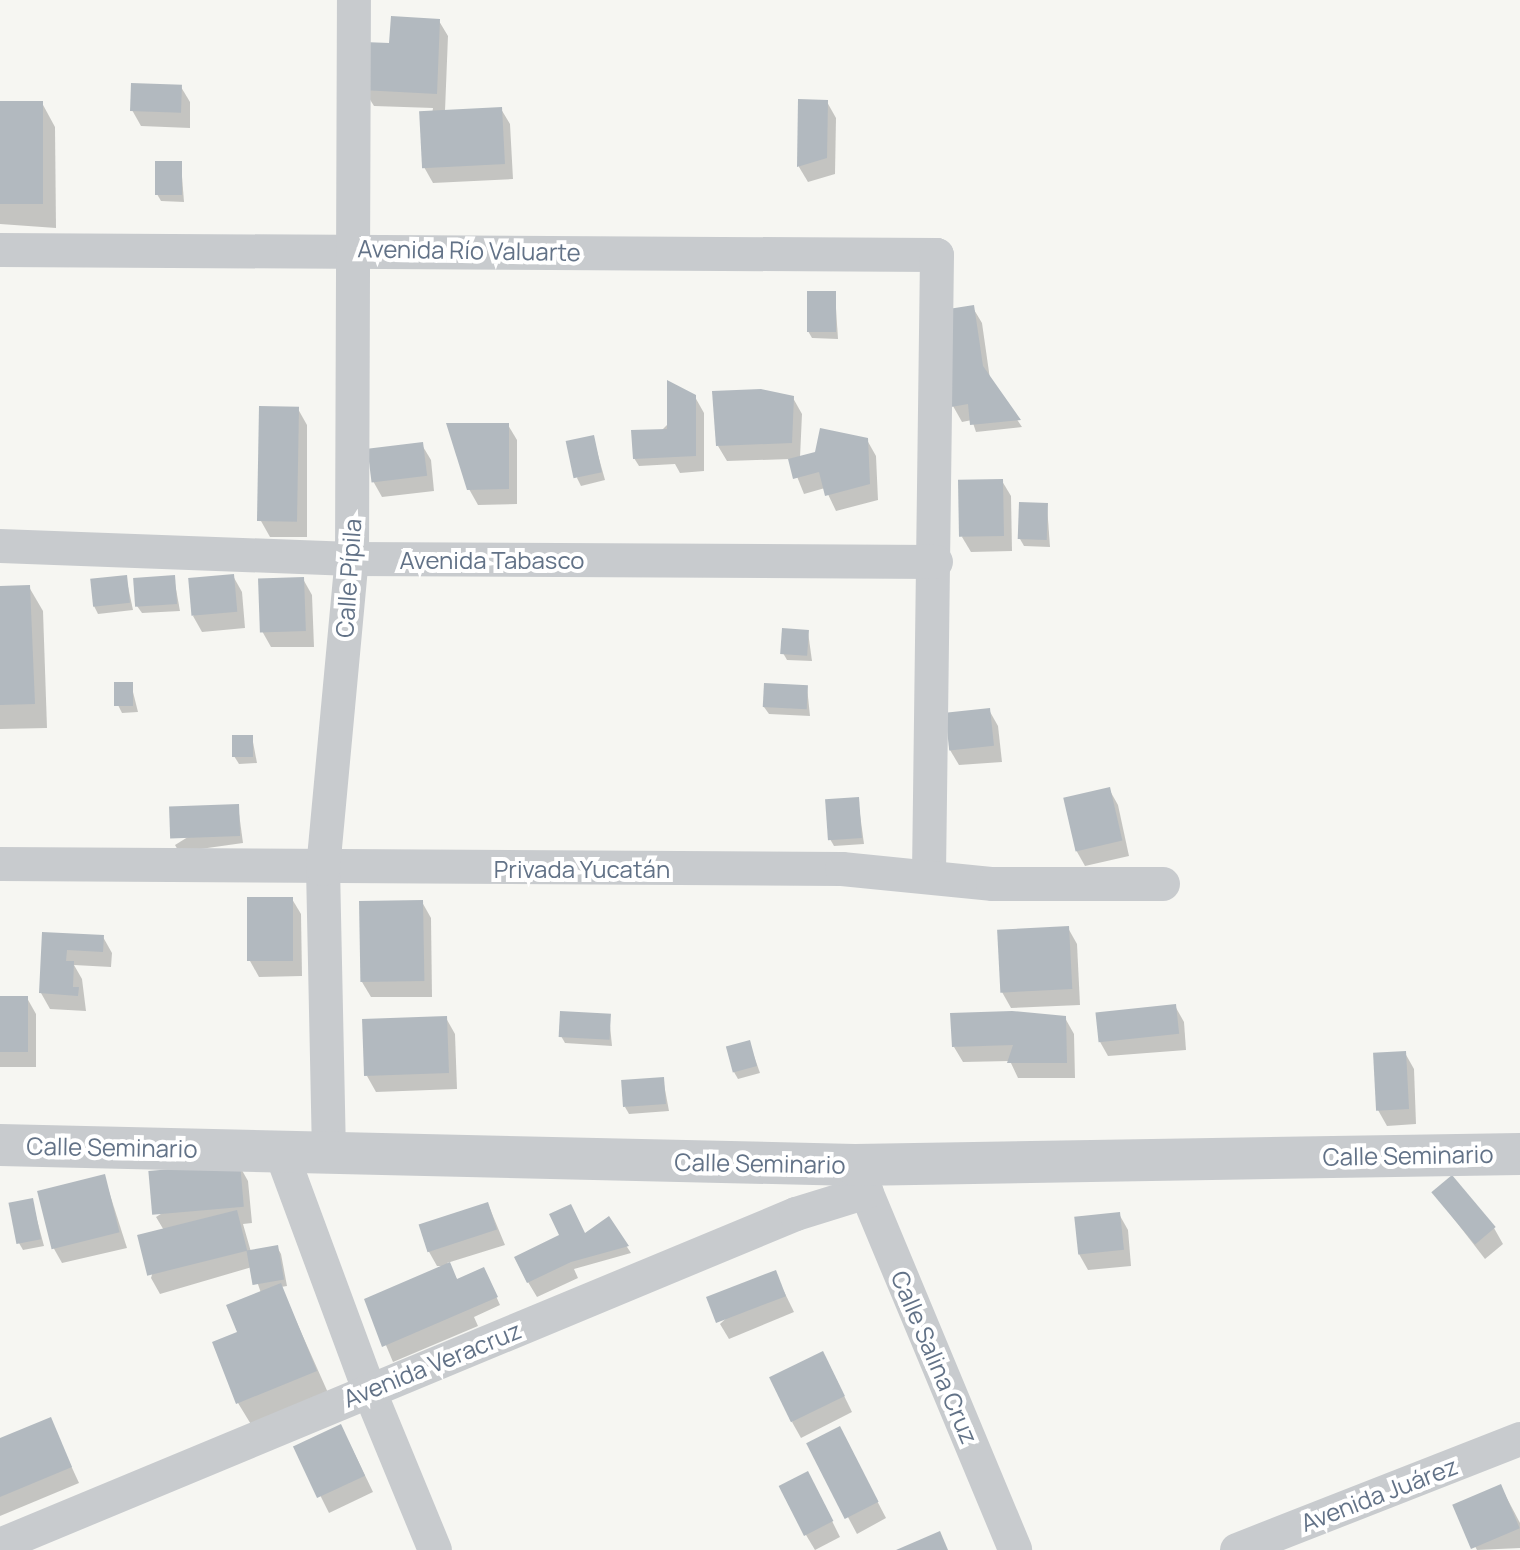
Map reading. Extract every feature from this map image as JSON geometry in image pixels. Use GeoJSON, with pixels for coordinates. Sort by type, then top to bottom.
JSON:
{"type":"FeatureCollection","features":[{"type":"Feature","properties":{"kind":"street","name":"Calle Pípila"},"geometry":{"type":"LineString","coordinates":[[329,1154],[323,869],[352,559],[356,249],[354,0]]}},
{"type":"Feature","properties":{"kind":"street","name":"Avenida Río Valuarte"},"geometry":{"type":"LineString","coordinates":[[0,250],[356,249],[937,255],[936,562]]}},
{"type":"Feature","properties":{"kind":"street","name":"Avenida Tabasco"},"geometry":{"type":"LineString","coordinates":[[0,546],[352,559],[936,562]]}},
{"type":"Feature","properties":{"kind":"street"},"geometry":{"type":"LineString","coordinates":[[929,875],[936,562]]}},
{"type":"Feature","properties":{"kind":"street","name":"Privada Yucatán"},"geometry":{"type":"LineString","coordinates":[[0,864],[323,869],[842,869],[929,875],[993,884],[1163,884]]}},
{"type":"Feature","properties":{"kind":"street","name":"Calle Seminario"},"geometry":{"type":"LineString","coordinates":[[0,1145],[281,1152],[861,1178],[1520,1154]]}},
{"type":"Feature","properties":{"kind":"street"},"geometry":{"type":"LineString","coordinates":[[281,1152],[369,1390],[435,1550]]}},
{"type":"Feature","properties":{"kind":"street","name":"Avenida Veracruz"},"geometry":{"type":"LineString","coordinates":[[0,1545],[796,1214],[861,1178]]}},
{"type":"Feature","properties":{"kind":"street","name":"Calle Salina Cruz"},"geometry":{"type":"LineString","coordinates":[[861,1178],[1015,1550]]}},
{"type":"Feature","properties":{"kind":"street","name":"Avenida Juárez"},"geometry":{"type":"LineString","coordinates":[[1237,1550],[1520,1439]]}},
{"type":"Feature","properties":{"kind":"building"},"geometry":{"type":"Polygon","coordinates":[[[391,16],[440,19],[437,94],[362,90],[364,42],[389,43],[391,16]]]}},
{"type":"Feature","properties":{"kind":"building"},"geometry":{"type":"Polygon","coordinates":[[[131,83],[182,85],[181,113],[130,111],[131,83]]]}},
{"type":"Feature","properties":{"kind":"building"},"geometry":{"type":"Polygon","coordinates":[[[798,99],[828,100],[827,158],[797,167],[798,99]]]}},
{"type":"Feature","properties":{"kind":"building"},"geometry":{"type":"Polygon","coordinates":[[[0,101],[43,101],[43,204],[0,204],[0,101]]]}},
{"type":"Feature","properties":{"kind":"building"},"geometry":{"type":"Polygon","coordinates":[[[502,107],[505,164],[422,168],[419,111],[502,107]]]}},
{"type":"Feature","properties":{"kind":"building"},"geometry":{"type":"Polygon","coordinates":[[[155,161],[182,161],[182,195],[155,195],[155,161]]]}},
{"type":"Feature","properties":{"kind":"building"},"geometry":{"type":"Polygon","coordinates":[[[807,291],[836,291],[836,332],[807,332],[807,291]]]}},
{"type":"Feature","properties":{"kind":"building"},"geometry":{"type":"Polygon","coordinates":[[[974,305],[983,366],[1021,420],[970,425],[968,404],[951,407],[942,310],[974,305]]]}},
{"type":"Feature","properties":{"kind":"building"},"geometry":{"type":"Polygon","coordinates":[[[667,380],[696,395],[696,456],[633,459],[631,430],[667,429],[667,380]]]}},
{"type":"Feature","properties":{"kind":"building"},"geometry":{"type":"Polygon","coordinates":[[[761,389],[794,396],[792,443],[716,446],[712,391],[761,389]]]}},
{"type":"Feature","properties":{"kind":"building"},"geometry":{"type":"Polygon","coordinates":[[[259,406],[299,407],[297,522],[257,521],[259,406]]]}},
{"type":"Feature","properties":{"kind":"building"},"geometry":{"type":"Polygon","coordinates":[[[446,423],[509,423],[509,489],[467,490],[446,423]]]}},
{"type":"Feature","properties":{"kind":"building"},"geometry":{"type":"Polygon","coordinates":[[[820,428],[868,438],[870,484],[825,496],[819,472],[793,479],[788,459],[815,452],[820,428]]]}},
{"type":"Feature","properties":{"kind":"building"},"geometry":{"type":"Polygon","coordinates":[[[594,435],[602,472],[574,478],[566,441],[594,435]]]}},
{"type":"Feature","properties":{"kind":"building"},"geometry":{"type":"Polygon","coordinates":[[[423,442],[427,476],[372,483],[367,449],[423,442]]]}},
{"type":"Feature","properties":{"kind":"building"},"geometry":{"type":"Polygon","coordinates":[[[1003,479],[1004,536],[959,537],[958,480],[1003,479]]]}},
{"type":"Feature","properties":{"kind":"building"},"geometry":{"type":"Polygon","coordinates":[[[1019,502],[1048,503],[1047,540],[1018,539],[1019,502]]]}},
{"type":"Feature","properties":{"kind":"building"},"geometry":{"type":"Polygon","coordinates":[[[234,574],[237,612],[191,616],[188,578],[234,574]]]}},
{"type":"Feature","properties":{"kind":"building"},"geometry":{"type":"Polygon","coordinates":[[[127,575],[130,603],[93,607],[90,579],[127,575]]]}},
{"type":"Feature","properties":{"kind":"building"},"geometry":{"type":"Polygon","coordinates":[[[175,575],[177,604],[135,607],[133,578],[175,575]]]}},
{"type":"Feature","properties":{"kind":"building"},"geometry":{"type":"Polygon","coordinates":[[[304,577],[306,631],[260,633],[258,579],[304,577]]]}},
{"type":"Feature","properties":{"kind":"building"},"geometry":{"type":"Polygon","coordinates":[[[30,585],[35,704],[0,705],[0,586],[30,585]]]}},
{"type":"Feature","properties":{"kind":"building"},"geometry":{"type":"Polygon","coordinates":[[[782,628],[809,630],[807,656],[780,654],[782,628]]]}},
{"type":"Feature","properties":{"kind":"building"},"geometry":{"type":"Polygon","coordinates":[[[114,682],[133,682],[133,706],[114,706],[114,682]]]}},
{"type":"Feature","properties":{"kind":"building"},"geometry":{"type":"Polygon","coordinates":[[[764,683],[808,685],[807,709],[763,707],[764,683]]]}},
{"type":"Feature","properties":{"kind":"building"},"geometry":{"type":"Polygon","coordinates":[[[990,708],[994,746],[949,750],[945,713],[990,708]]]}},
{"type":"Feature","properties":{"kind":"building"},"geometry":{"type":"Polygon","coordinates":[[[232,735],[253,735],[253,757],[232,757],[232,735]]]}},
{"type":"Feature","properties":{"kind":"building"},"geometry":{"type":"Polygon","coordinates":[[[1110,787],[1122,841],[1076,851],[1063,798],[1110,787]]]}},
{"type":"Feature","properties":{"kind":"building"},"geometry":{"type":"Polygon","coordinates":[[[859,797],[862,838],[828,840],[825,799],[859,797]]]}},
{"type":"Feature","properties":{"kind":"building"},"geometry":{"type":"Polygon","coordinates":[[[239,804],[240,836],[170,838],[169,806],[239,804]]]}},
{"type":"Feature","properties":{"kind":"building"},"geometry":{"type":"Polygon","coordinates":[[[247,897],[293,897],[293,961],[247,961],[247,897]]]}},
{"type":"Feature","properties":{"kind":"building"},"geometry":{"type":"Polygon","coordinates":[[[423,900],[424,981],[360,982],[359,901],[423,900]]]}},
{"type":"Feature","properties":{"kind":"building"},"geometry":{"type":"Polygon","coordinates":[[[1069,926],[1072,989],[1000,993],[997,930],[1069,926]]]}},
{"type":"Feature","properties":{"kind":"building"},"geometry":{"type":"Polygon","coordinates":[[[42,932],[104,935],[103,952],[67,950],[66,961],[74,961],[73,987],[79,987],[78,996],[39,993],[42,932]]]}},
{"type":"Feature","properties":{"kind":"building"},"geometry":{"type":"Polygon","coordinates":[[[0,996],[28,996],[28,1052],[0,1052],[0,996]]]}},
{"type":"Feature","properties":{"kind":"building"},"geometry":{"type":"Polygon","coordinates":[[[1176,1004],[1179,1034],[1099,1042],[1095,1012],[1176,1004]]]}},
{"type":"Feature","properties":{"kind":"building"},"geometry":{"type":"Polygon","coordinates":[[[560,1011],[611,1014],[610,1040],[559,1037],[560,1011]]]}},
{"type":"Feature","properties":{"kind":"building"},"geometry":{"type":"Polygon","coordinates":[[[1012,1011],[1066,1016],[1067,1063],[1007,1063],[1013,1045],[952,1047],[950,1013],[1012,1011]]]}},
{"type":"Feature","properties":{"kind":"building"},"geometry":{"type":"Polygon","coordinates":[[[447,1016],[449,1073],[364,1076],[362,1019],[447,1016]]]}},
{"type":"Feature","properties":{"kind":"building"},"geometry":{"type":"Polygon","coordinates":[[[750,1040],[757,1066],[733,1073],[726,1046],[750,1040]]]}},
{"type":"Feature","properties":{"kind":"building"},"geometry":{"type":"Polygon","coordinates":[[[1406,1051],[1409,1109],[1376,1111],[1373,1053],[1406,1051]]]}},
{"type":"Feature","properties":{"kind":"building"},"geometry":{"type":"Polygon","coordinates":[[[664,1077],[666,1104],[623,1107],[621,1080],[664,1077]]]}},
{"type":"Feature","properties":{"kind":"building"},"geometry":{"type":"Polygon","coordinates":[[[240,1163],[244,1207],[152,1215],[148,1171],[240,1163]]]}},
{"type":"Feature","properties":{"kind":"building"},"geometry":{"type":"Polygon","coordinates":[[[105,1174],[120,1232],[52,1249],[37,1191],[105,1174]]]}},
{"type":"Feature","properties":{"kind":"building"},"geometry":{"type":"Polygon","coordinates":[[[1452,1175],[1496,1227],[1475,1244],[1431,1192],[1452,1175]]]}},
{"type":"Feature","properties":{"kind":"building"},"geometry":{"type":"Polygon","coordinates":[[[33,1198],[41,1239],[16,1244],[8,1203],[33,1198]]]}},
{"type":"Feature","properties":{"kind":"building"},"geometry":{"type":"Polygon","coordinates":[[[488,1202],[497,1230],[428,1252],[419,1225],[488,1202]]]}},
{"type":"Feature","properties":{"kind":"building"},"geometry":{"type":"Polygon","coordinates":[[[571,1204],[585,1233],[609,1216],[629,1246],[571,1262],[527,1283],[514,1257],[559,1235],[549,1214],[571,1204]]]}},
{"type":"Feature","properties":{"kind":"building"},"geometry":{"type":"Polygon","coordinates":[[[237,1210],[247,1251],[147,1276],[137,1235],[237,1210]]]}},
{"type":"Feature","properties":{"kind":"building"},"geometry":{"type":"Polygon","coordinates":[[[1120,1212],[1124,1250],[1078,1255],[1074,1217],[1120,1212]]]}},
{"type":"Feature","properties":{"kind":"building"},"geometry":{"type":"Polygon","coordinates":[[[278,1245],[284,1279],[253,1285],[246,1251],[278,1245]]]}},
{"type":"Feature","properties":{"kind":"building"},"geometry":{"type":"Polygon","coordinates":[[[450,1262],[457,1279],[484,1267],[498,1297],[382,1347],[364,1299],[450,1262]]]}},
{"type":"Feature","properties":{"kind":"building"},"geometry":{"type":"Polygon","coordinates":[[[776,1270],[786,1296],[716,1323],[706,1297],[776,1270]]]}},
{"type":"Feature","properties":{"kind":"building"},"geometry":{"type":"Polygon","coordinates":[[[281,1283],[317,1371],[236,1404],[212,1342],[237,1332],[226,1305],[281,1283]]]}},
{"type":"Feature","properties":{"kind":"building"},"geometry":{"type":"Polygon","coordinates":[[[823,1351],[845,1396],[791,1422],[769,1377],[823,1351]]]}},
{"type":"Feature","properties":{"kind":"building"},"geometry":{"type":"Polygon","coordinates":[[[51,1417],[72,1467],[0,1497],[0,1438],[51,1417]]]}},
{"type":"Feature","properties":{"kind":"building"},"geometry":{"type":"Polygon","coordinates":[[[341,1424],[365,1476],[317,1498],[293,1446],[341,1424]]]}},
{"type":"Feature","properties":{"kind":"building"},"geometry":{"type":"Polygon","coordinates":[[[840,1426],[879,1502],[845,1519],[806,1443],[840,1426]]]}},
{"type":"Feature","properties":{"kind":"building"},"geometry":{"type":"Polygon","coordinates":[[[808,1471],[833,1521],[804,1536],[779,1486],[808,1471]]]}},
{"type":"Feature","properties":{"kind":"building"},"geometry":{"type":"Polygon","coordinates":[[[1501,1484],[1520,1528],[1471,1549],[1452,1505],[1501,1484]]]}},
{"type":"Feature","properties":{"kind":"building"},"geometry":{"type":"Polygon","coordinates":[[[940,1531],[948,1550],[896,1550],[940,1531]]]}}]}
